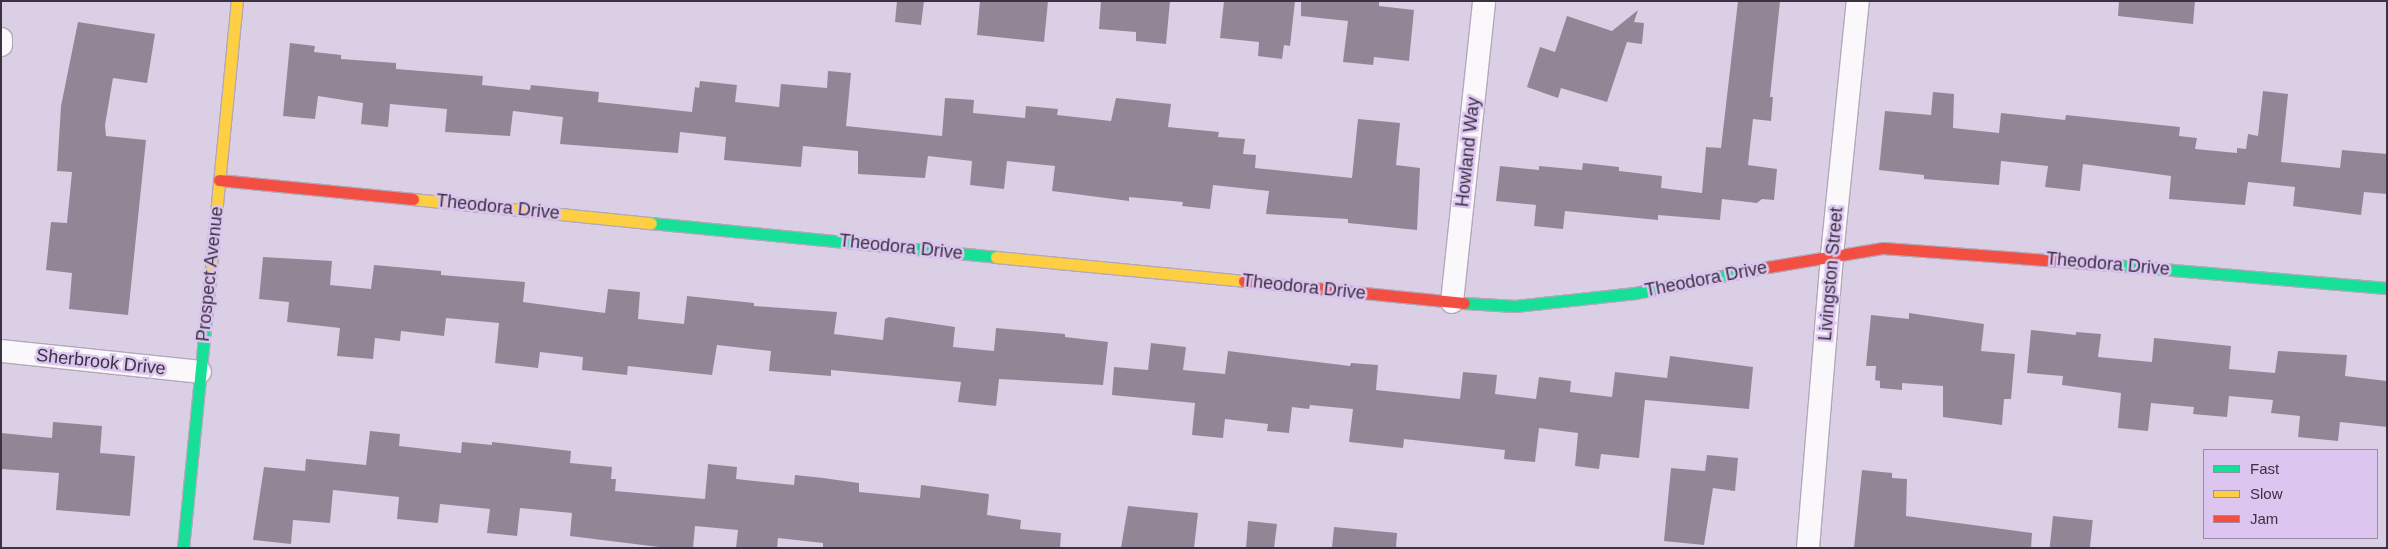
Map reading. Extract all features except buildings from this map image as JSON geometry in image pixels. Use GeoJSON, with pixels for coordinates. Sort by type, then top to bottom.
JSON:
{"type":"FeatureCollection","features":[{"type":"Feature","properties":{"kind":"street","name":"Prospect Avenue"},"geometry":{"type":"LineString","coordinates":[[184,548],[237,1]]}},
{"type":"Feature","properties":{"kind":"street","name":"Howland Way"},"geometry":{"type":"LineString","coordinates":[[1452,302],[1484,1]]}},
{"type":"Feature","properties":{"kind":"street","name":"Livingston Street"},"geometry":{"type":"LineString","coordinates":[[1808,548],[1832,255],[1858,1]]}},
{"type":"Feature","properties":{"kind":"street"},"geometry":{"type":"LineString","coordinates":[[1,39],[1,45]]}},
{"type":"Feature","properties":{"kind":"street","name":"Theodora Drive"},"geometry":{"type":"LineString","coordinates":[[219,180],[1452,302],[1515,306],[1636,293],[1832,255],[1883,248],[1951,251],[2387,288]]}},
{"type":"Feature","properties":{"kind":"street","name":"Sherbrook Drive"},"geometry":{"type":"LineString","coordinates":[[1,351],[200,372]]}},
{"type":"Feature","properties":{"kind":"traffic: fast"},"geometry":{"type":"LineString","coordinates":[[651,223],[996,257]]}},
{"type":"Feature","properties":{"kind":"traffic: fast"},"geometry":{"type":"LineString","coordinates":[[183,548],[211,265]]}},
{"type":"Feature","properties":{"kind":"traffic: fast"},"geometry":{"type":"LineString","coordinates":[[2113,265],[2387,288]]}},
{"type":"Feature","properties":{"kind":"traffic: fast"},"geometry":{"type":"LineString","coordinates":[[1464,303],[1515,306],[1635,293],[1768,267]]}},
{"type":"Feature","properties":{"kind":"traffic: slow"},"geometry":{"type":"LineString","coordinates":[[211,265],[237,1]]}},
{"type":"Feature","properties":{"kind":"traffic: slow"},"geometry":{"type":"LineString","coordinates":[[413,199],[651,223]]}},
{"type":"Feature","properties":{"kind":"traffic: slow"},"geometry":{"type":"LineString","coordinates":[[996,257],[1244,281]]}},
{"type":"Feature","properties":{"kind":"traffic: jam"},"geometry":{"type":"LineString","coordinates":[[219,180],[413,199]]}},
{"type":"Feature","properties":{"kind":"traffic: jam"},"geometry":{"type":"LineString","coordinates":[[1768,267],[1883,248],[2113,265]]}},
{"type":"Feature","properties":{"kind":"traffic: jam"},"geometry":{"type":"LineString","coordinates":[[1244,281],[1464,303]]}}]}
